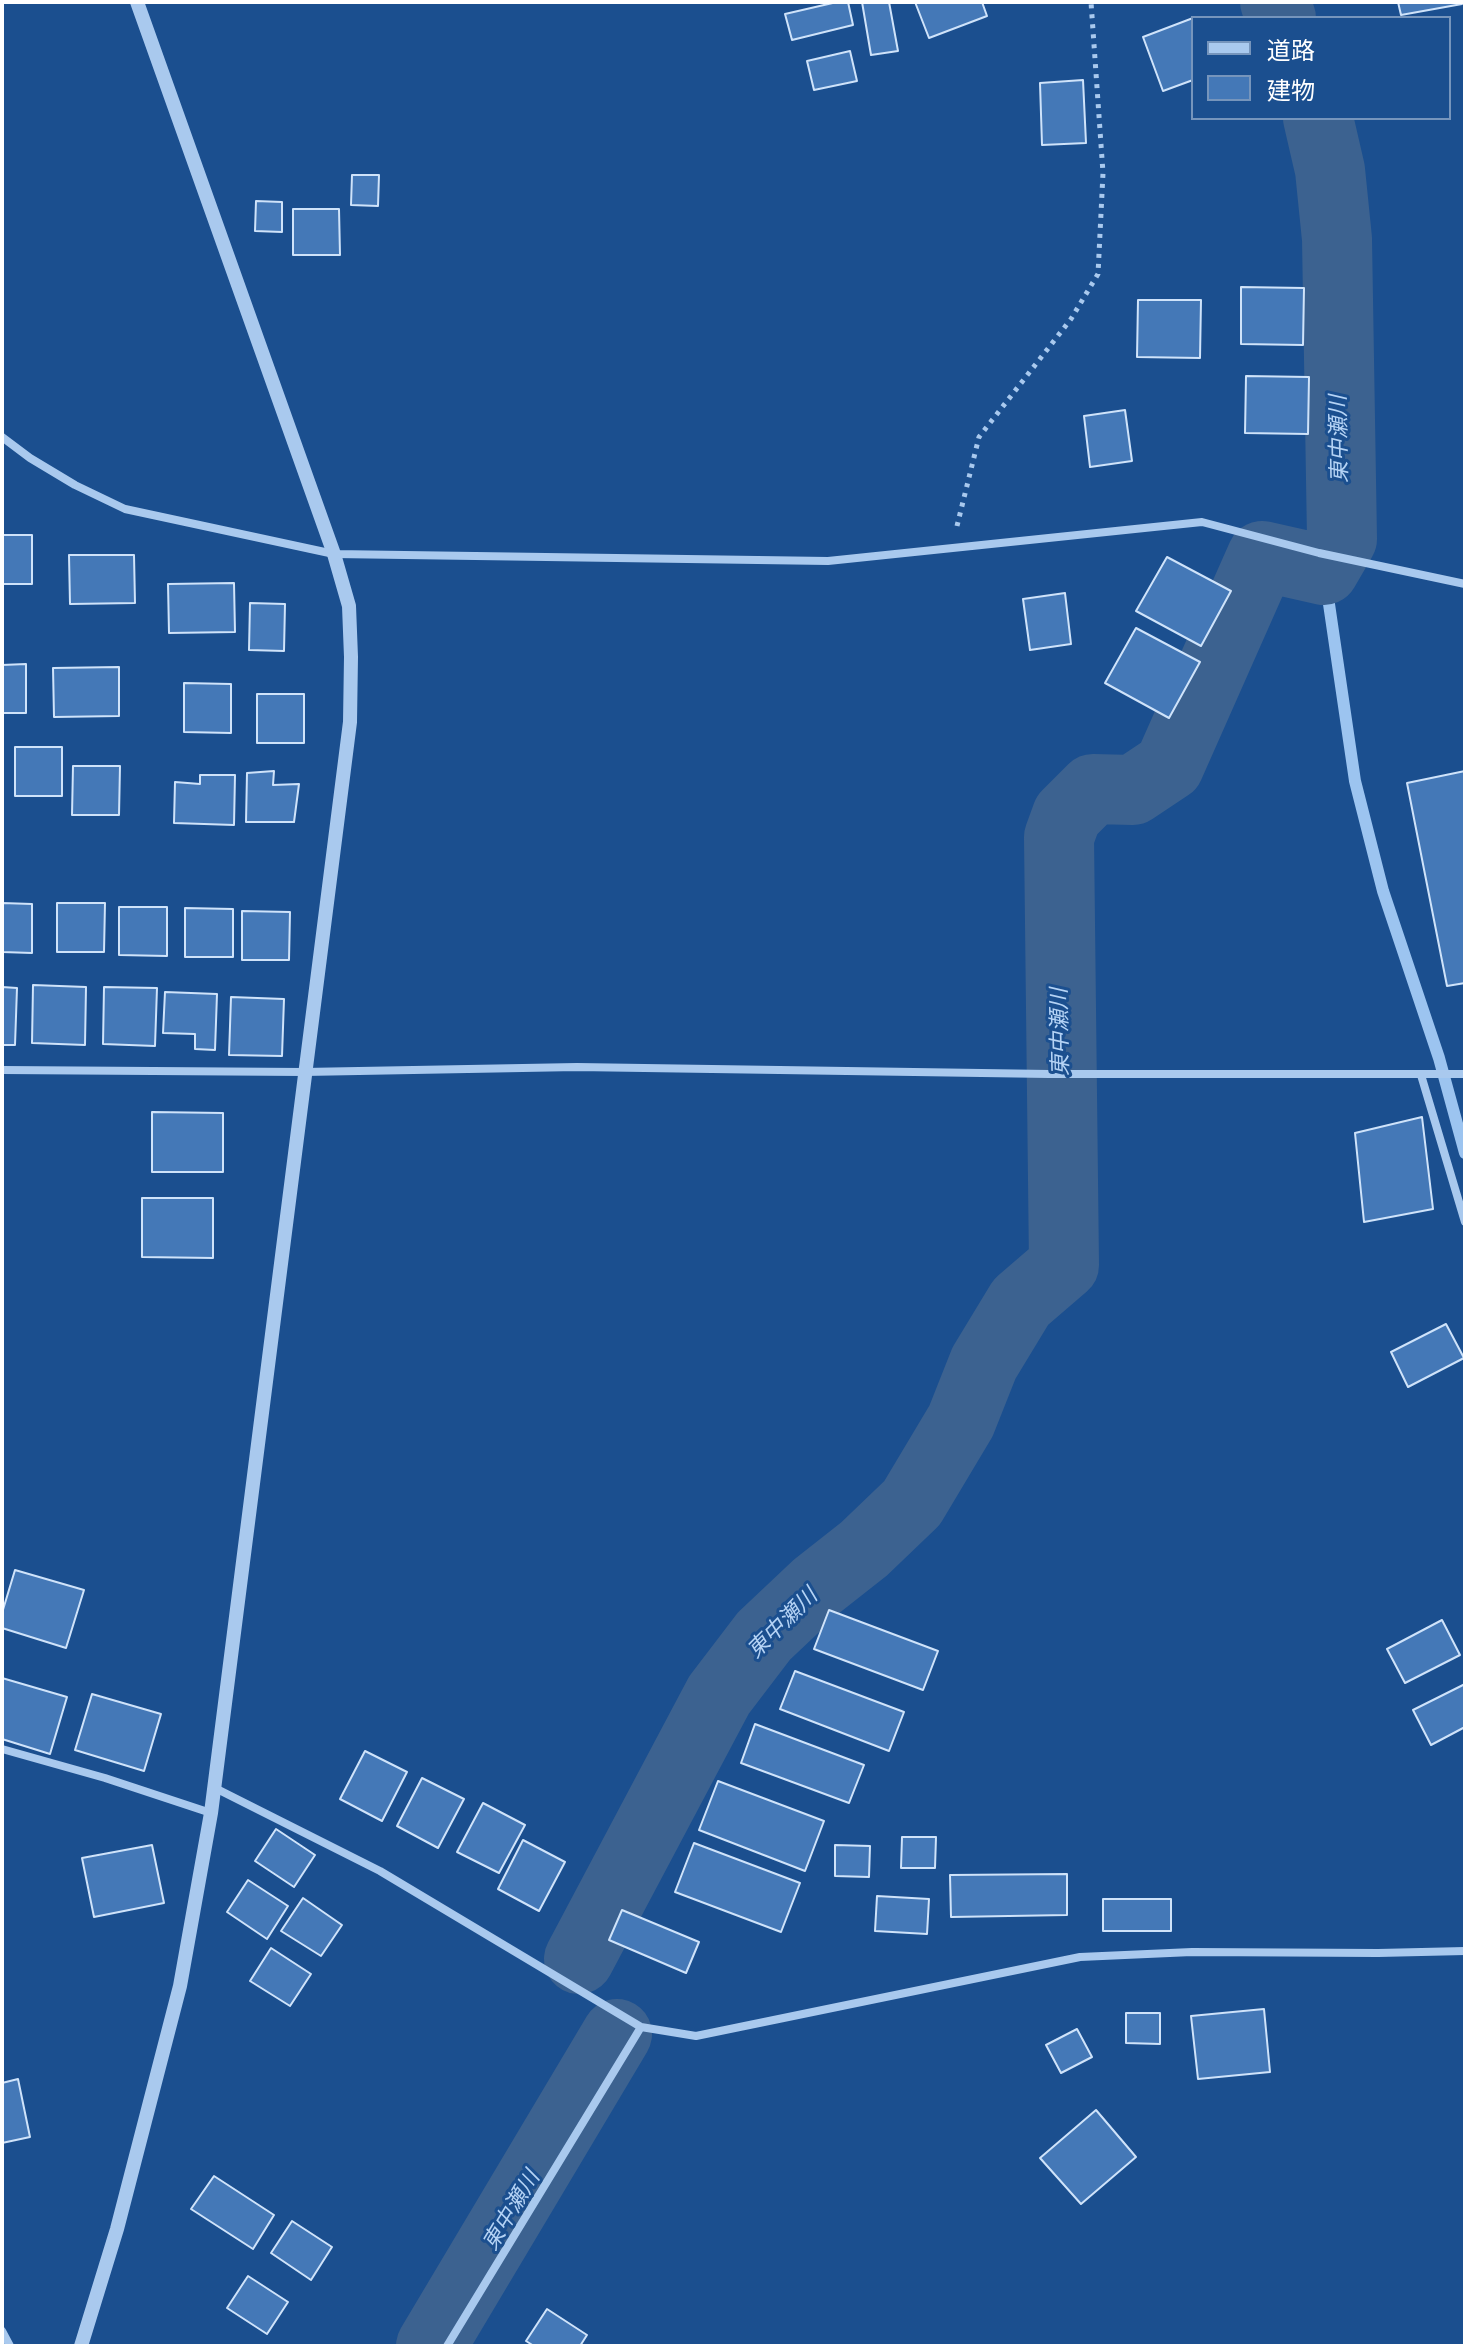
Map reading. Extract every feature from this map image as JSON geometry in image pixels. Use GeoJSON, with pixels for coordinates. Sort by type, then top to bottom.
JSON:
{"type":"FeatureCollection","features":[{"type":"Feature","properties":{"kind":"street"},"geometry":{"type":"LineString","coordinates":[[81,2346],[117,2229],[177,1999],[211,1813],[350,722],[349,606],[334,554],[137,2]]}},
{"type":"Feature","properties":{"kind":"street"},"geometry":{"type":"LineString","coordinates":[[2,437],[63,478],[125,509],[334,554],[828,561],[1202,522],[1319,553],[1465,584]]}},
{"type":"Feature","properties":{"kind":"street"},"geometry":{"type":"LineString","coordinates":[[2,1070],[304,1072],[577,1067],[1049,1074],[1462,1074]]}},
{"type":"Feature","properties":{"kind":"street"},"geometry":{"type":"LineString","coordinates":[[1421,1075],[1465,1222]]}},
{"type":"Feature","properties":{"kind":"street"},"geometry":{"type":"LineString","coordinates":[[2,1749],[105,1778],[211,1813]]}},
{"type":"Feature","properties":{"kind":"street"},"geometry":{"type":"LineString","coordinates":[[215,1788],[380,1871],[641,2027],[696,2036],[1080,1957],[1192,1952],[1465,1951]]}},
{"type":"Feature","properties":{"kind":"street"},"geometry":{"type":"LineString","coordinates":[[447,2346],[641,2027]]}},
{"type":"Feature","properties":{"kind":"street"},"geometry":{"type":"LineString","coordinates":[[2,2331],[10,2346]]}},
{"type":"Feature","properties":{"kind":"path"},"geometry":{"type":"LineString","coordinates":[[952,549],[979,437],[1071,319],[1098,274],[1103,173],[1091,2]]}},
{"type":"Feature","properties":{"kind":"building"},"geometry":{"type":"Polygon","coordinates":[[[848,2],[853,25],[792,40],[785,14],[848,2]]]}},
{"type":"Feature","properties":{"kind":"building"},"geometry":{"type":"Polygon","coordinates":[[[862,2],[889,2],[898,51],[871,55],[862,2]]]}},
{"type":"Feature","properties":{"kind":"building"},"geometry":{"type":"Polygon","coordinates":[[[915,2],[982,2],[987,16],[929,38],[915,2]]]}},
{"type":"Feature","properties":{"kind":"building"},"geometry":{"type":"Polygon","coordinates":[[[1398,2],[1462,2],[1462,4],[1401,15],[1398,2]]]}},
{"type":"Feature","properties":{"kind":"building"},"geometry":{"type":"Polygon","coordinates":[[[1191,19],[1191,81],[1163,91],[1143,37],[1191,19]]]}},
{"type":"Feature","properties":{"kind":"building"},"geometry":{"type":"Polygon","coordinates":[[[850,51],[857,81],[814,90],[807,61],[850,51]]]}},
{"type":"Feature","properties":{"kind":"building"},"geometry":{"type":"Polygon","coordinates":[[[1083,80],[1086,143],[1042,145],[1040,83],[1083,80]]]}},
{"type":"Feature","properties":{"kind":"building"},"geometry":{"type":"Polygon","coordinates":[[[352,175],[379,175],[378,206],[351,205],[352,175]]]}},
{"type":"Feature","properties":{"kind":"building"},"geometry":{"type":"Polygon","coordinates":[[[256,201],[282,202],[282,232],[255,231],[256,201]]]}},
{"type":"Feature","properties":{"kind":"building"},"geometry":{"type":"Polygon","coordinates":[[[293,209],[339,209],[340,255],[293,255],[293,209]]]}},
{"type":"Feature","properties":{"kind":"building"},"geometry":{"type":"Polygon","coordinates":[[[1241,287],[1304,288],[1303,345],[1241,344],[1241,287]]]}},
{"type":"Feature","properties":{"kind":"building"},"geometry":{"type":"Polygon","coordinates":[[[1138,300],[1201,300],[1200,358],[1137,357],[1138,300]]]}},
{"type":"Feature","properties":{"kind":"building"},"geometry":{"type":"Polygon","coordinates":[[[1246,376],[1309,377],[1308,434],[1245,433],[1246,376]]]}},
{"type":"Feature","properties":{"kind":"building"},"geometry":{"type":"Polygon","coordinates":[[[1125,410],[1132,461],[1090,467],[1084,416],[1125,410]]]}},
{"type":"Feature","properties":{"kind":"building"},"geometry":{"type":"Polygon","coordinates":[[[2,535],[32,535],[32,584],[2,584],[2,535]]]}},
{"type":"Feature","properties":{"kind":"building"},"geometry":{"type":"Polygon","coordinates":[[[69,555],[134,555],[135,603],[70,604],[69,555]]]}},
{"type":"Feature","properties":{"kind":"building"},"geometry":{"type":"Polygon","coordinates":[[[1167,557],[1231,591],[1201,646],[1136,611],[1167,557]]]}},
{"type":"Feature","properties":{"kind":"building"},"geometry":{"type":"Polygon","coordinates":[[[234,583],[235,632],[169,633],[168,584],[234,583]]]}},
{"type":"Feature","properties":{"kind":"building"},"geometry":{"type":"Polygon","coordinates":[[[1065,593],[1071,644],[1030,650],[1023,599],[1065,593]]]}},
{"type":"Feature","properties":{"kind":"building"},"geometry":{"type":"Polygon","coordinates":[[[250,603],[285,604],[284,651],[249,650],[250,603]]]}},
{"type":"Feature","properties":{"kind":"building"},"geometry":{"type":"Polygon","coordinates":[[[1136,628],[1200,662],[1169,718],[1105,683],[1136,628]]]}},
{"type":"Feature","properties":{"kind":"building"},"geometry":{"type":"Polygon","coordinates":[[[26,664],[26,713],[2,713],[2,665],[26,664]]]}},
{"type":"Feature","properties":{"kind":"building"},"geometry":{"type":"Polygon","coordinates":[[[119,667],[119,716],[54,717],[53,668],[119,667]]]}},
{"type":"Feature","properties":{"kind":"building"},"geometry":{"type":"Polygon","coordinates":[[[184,683],[231,684],[231,733],[184,732],[184,683]]]}},
{"type":"Feature","properties":{"kind":"building"},"geometry":{"type":"Polygon","coordinates":[[[257,694],[304,694],[304,743],[257,743],[257,694]]]}},
{"type":"Feature","properties":{"kind":"building"},"geometry":{"type":"Polygon","coordinates":[[[15,747],[62,747],[62,796],[15,796],[15,747]]]}},
{"type":"Feature","properties":{"kind":"building"},"geometry":{"type":"Polygon","coordinates":[[[73,766],[120,766],[119,815],[72,815],[73,766]]]}},
{"type":"Feature","properties":{"kind":"building"},"geometry":{"type":"Polygon","coordinates":[[[274,771],[273,785],[299,784],[294,822],[246,822],[247,773],[274,771]]]}},
{"type":"Feature","properties":{"kind":"building"},"geometry":{"type":"Polygon","coordinates":[[[1465,771],[1465,983],[1447,986],[1407,783],[1465,771]]]}},
{"type":"Feature","properties":{"kind":"building"},"geometry":{"type":"Polygon","coordinates":[[[200,775],[235,775],[234,825],[174,823],[175,782],[200,784],[200,775]]]}},
{"type":"Feature","properties":{"kind":"building"},"geometry":{"type":"Polygon","coordinates":[[[2,903],[32,904],[32,953],[2,952],[2,903]]]}},
{"type":"Feature","properties":{"kind":"building"},"geometry":{"type":"Polygon","coordinates":[[[57,903],[105,903],[104,952],[57,952],[57,903]]]}},
{"type":"Feature","properties":{"kind":"building"},"geometry":{"type":"Polygon","coordinates":[[[119,907],[167,907],[167,956],[119,955],[119,907]]]}},
{"type":"Feature","properties":{"kind":"building"},"geometry":{"type":"Polygon","coordinates":[[[185,908],[233,909],[233,957],[185,957],[185,908]]]}},
{"type":"Feature","properties":{"kind":"building"},"geometry":{"type":"Polygon","coordinates":[[[242,911],[290,912],[289,960],[242,960],[242,911]]]}},
{"type":"Feature","properties":{"kind":"building"},"geometry":{"type":"Polygon","coordinates":[[[33,985],[86,987],[85,1045],[32,1043],[33,985]]]}},
{"type":"Feature","properties":{"kind":"building"},"geometry":{"type":"Polygon","coordinates":[[[2,987],[17,988],[15,1045],[2,1045],[2,987]]]}},
{"type":"Feature","properties":{"kind":"building"},"geometry":{"type":"Polygon","coordinates":[[[104,987],[157,988],[155,1046],[103,1044],[104,987]]]}},
{"type":"Feature","properties":{"kind":"building"},"geometry":{"type":"Polygon","coordinates":[[[165,992],[217,994],[215,1050],[195,1049],[195,1034],[163,1033],[165,992]]]}},
{"type":"Feature","properties":{"kind":"building"},"geometry":{"type":"Polygon","coordinates":[[[231,997],[284,999],[282,1056],[229,1055],[231,997]]]}},
{"type":"Feature","properties":{"kind":"building"},"geometry":{"type":"Polygon","coordinates":[[[152,1112],[223,1113],[223,1172],[152,1172],[152,1112]]]}},
{"type":"Feature","properties":{"kind":"building"},"geometry":{"type":"Polygon","coordinates":[[[1422,1117],[1433,1209],[1364,1222],[1355,1133],[1422,1117]]]}},
{"type":"Feature","properties":{"kind":"building"},"geometry":{"type":"Polygon","coordinates":[[[142,1198],[213,1198],[213,1258],[142,1257],[142,1198]]]}},
{"type":"Feature","properties":{"kind":"building"},"geometry":{"type":"Polygon","coordinates":[[[1446,1324],[1464,1358],[1408,1387],[1391,1352],[1446,1324]]]}},
{"type":"Feature","properties":{"kind":"building"},"geometry":{"type":"Polygon","coordinates":[[[15,1570],[84,1590],[66,1648],[2,1628],[2,1613],[15,1570]]]}},
{"type":"Feature","properties":{"kind":"building"},"geometry":{"type":"Polygon","coordinates":[[[829,1610],[938,1651],[923,1690],[814,1649],[829,1610]]]}},
{"type":"Feature","properties":{"kind":"building"},"geometry":{"type":"Polygon","coordinates":[[[1442,1620],[1460,1655],[1405,1683],[1387,1649],[1442,1620]]]}},
{"type":"Feature","properties":{"kind":"building"},"geometry":{"type":"Polygon","coordinates":[[[795,1671],[904,1712],[889,1751],[780,1709],[795,1671]]]}},
{"type":"Feature","properties":{"kind":"building"},"geometry":{"type":"Polygon","coordinates":[[[2,1678],[67,1697],[50,1754],[2,1739],[2,1678]]]}},
{"type":"Feature","properties":{"kind":"building"},"geometry":{"type":"Polygon","coordinates":[[[1465,1684],[1465,1727],[1431,1745],[1413,1710],[1465,1684]]]}},
{"type":"Feature","properties":{"kind":"building"},"geometry":{"type":"Polygon","coordinates":[[[92,1694],[161,1714],[144,1771],[75,1750],[92,1694]]]}},
{"type":"Feature","properties":{"kind":"building"},"geometry":{"type":"Polygon","coordinates":[[[755,1724],[864,1765],[849,1803],[741,1763],[755,1724]]]}},
{"type":"Feature","properties":{"kind":"building"},"geometry":{"type":"Polygon","coordinates":[[[365,1751],[407,1772],[382,1821],[340,1799],[365,1751]]]}},
{"type":"Feature","properties":{"kind":"building"},"geometry":{"type":"Polygon","coordinates":[[[422,1778],[464,1799],[438,1848],[397,1826],[422,1778]]]}},
{"type":"Feature","properties":{"kind":"building"},"geometry":{"type":"Polygon","coordinates":[[[718,1781],[824,1821],[805,1871],[699,1830],[718,1781]]]}},
{"type":"Feature","properties":{"kind":"building"},"geometry":{"type":"Polygon","coordinates":[[[483,1803],[525,1825],[499,1873],[457,1852],[483,1803]]]}},
{"type":"Feature","properties":{"kind":"building"},"geometry":{"type":"Polygon","coordinates":[[[276,1829],[315,1855],[294,1887],[255,1861],[276,1829]]]}},
{"type":"Feature","properties":{"kind":"building"},"geometry":{"type":"Polygon","coordinates":[[[902,1837],[936,1837],[935,1868],[901,1868],[902,1837]]]}},
{"type":"Feature","properties":{"kind":"building"},"geometry":{"type":"Polygon","coordinates":[[[523,1840],[565,1862],[539,1911],[498,1889],[523,1840]]]}},
{"type":"Feature","properties":{"kind":"building"},"geometry":{"type":"Polygon","coordinates":[[[694,1843],[800,1883],[781,1932],[675,1892],[694,1843]]]}},
{"type":"Feature","properties":{"kind":"building"},"geometry":{"type":"Polygon","coordinates":[[[152,1845],[164,1903],[94,1917],[82,1858],[152,1845]]]}},
{"type":"Feature","properties":{"kind":"building"},"geometry":{"type":"Polygon","coordinates":[[[835,1845],[870,1846],[869,1877],[835,1876],[835,1845]]]}},
{"type":"Feature","properties":{"kind":"building"},"geometry":{"type":"Polygon","coordinates":[[[1067,1874],[1067,1915],[951,1917],[950,1875],[1067,1874]]]}},
{"type":"Feature","properties":{"kind":"building"},"geometry":{"type":"Polygon","coordinates":[[[248,1880],[288,1906],[267,1939],[227,1912],[248,1880]]]}},
{"type":"Feature","properties":{"kind":"building"},"geometry":{"type":"Polygon","coordinates":[[[877,1896],[929,1899],[927,1934],[875,1931],[877,1896]]]}},
{"type":"Feature","properties":{"kind":"building"},"geometry":{"type":"Polygon","coordinates":[[[303,1898],[342,1925],[321,1956],[281,1931],[303,1898]]]}},
{"type":"Feature","properties":{"kind":"building"},"geometry":{"type":"Polygon","coordinates":[[[1103,1899],[1171,1899],[1171,1931],[1103,1931],[1103,1899]]]}},
{"type":"Feature","properties":{"kind":"building"},"geometry":{"type":"Polygon","coordinates":[[[622,1910],[699,1942],[686,1973],[609,1940],[622,1910]]]}},
{"type":"Feature","properties":{"kind":"building"},"geometry":{"type":"Polygon","coordinates":[[[271,1948],[311,1974],[290,2006],[250,1981],[271,1948]]]}},
{"type":"Feature","properties":{"kind":"building"},"geometry":{"type":"Polygon","coordinates":[[[1264,2009],[1270,2072],[1198,2079],[1191,2016],[1264,2009]]]}},
{"type":"Feature","properties":{"kind":"building"},"geometry":{"type":"Polygon","coordinates":[[[1126,2013],[1160,2013],[1160,2044],[1126,2043],[1126,2013]]]}},
{"type":"Feature","properties":{"kind":"building"},"geometry":{"type":"Polygon","coordinates":[[[1077,2029],[1092,2057],[1061,2073],[1046,2045],[1077,2029]]]}},
{"type":"Feature","properties":{"kind":"building"},"geometry":{"type":"Polygon","coordinates":[[[18,2079],[30,2137],[2,2143],[2,2083],[18,2079]]]}},
{"type":"Feature","properties":{"kind":"building"},"geometry":{"type":"Polygon","coordinates":[[[1096,2110],[1136,2157],[1081,2204],[1040,2158],[1096,2110]]]}},
{"type":"Feature","properties":{"kind":"building"},"geometry":{"type":"Polygon","coordinates":[[[214,2176],[274,2215],[253,2249],[191,2209],[214,2176]]]}},
{"type":"Feature","properties":{"kind":"building"},"geometry":{"type":"Polygon","coordinates":[[[292,2221],[332,2247],[311,2280],[271,2253],[292,2221]]]}},
{"type":"Feature","properties":{"kind":"building"},"geometry":{"type":"Polygon","coordinates":[[[248,2276],[288,2302],[267,2334],[227,2308],[248,2276]]]}},
{"type":"Feature","properties":{"kind":"building"},"geometry":{"type":"Polygon","coordinates":[[[547,2309],[587,2335],[580,2346],[534,2346],[526,2341],[547,2309]]]}},
{"type":"Feature","properties":{"kind":"waterway","name":"東中瀬川"},"geometry":{"type":"LineString","coordinates":[[1275,2],[1280,16]]}},
{"type":"Feature","properties":{"kind":"waterway","name":"東中瀬川"},"geometry":{"type":"LineString","coordinates":[[579,1959],[719,1695],[764,1636],[912,1503],[961,1421],[984,1363],[1021,1302],[1064,1265],[1059,837],[1067,815],[1093,789],[1133,790],[1169,766],[1262,556],[1324,570],[1342,539],[1337,239],[1330,170],[1318,120]]}},
{"type":"Feature","properties":{"kind":"waterway"},"geometry":{"type":"LineString","coordinates":[[1324,570],[1355,781],[1383,891],[1439,1058],[1465,1153]]}},
{"type":"Feature","properties":{"kind":"waterway","name":"東中瀬川"},"geometry":{"type":"LineString","coordinates":[[431,2346],[617,2034]]}}]}
